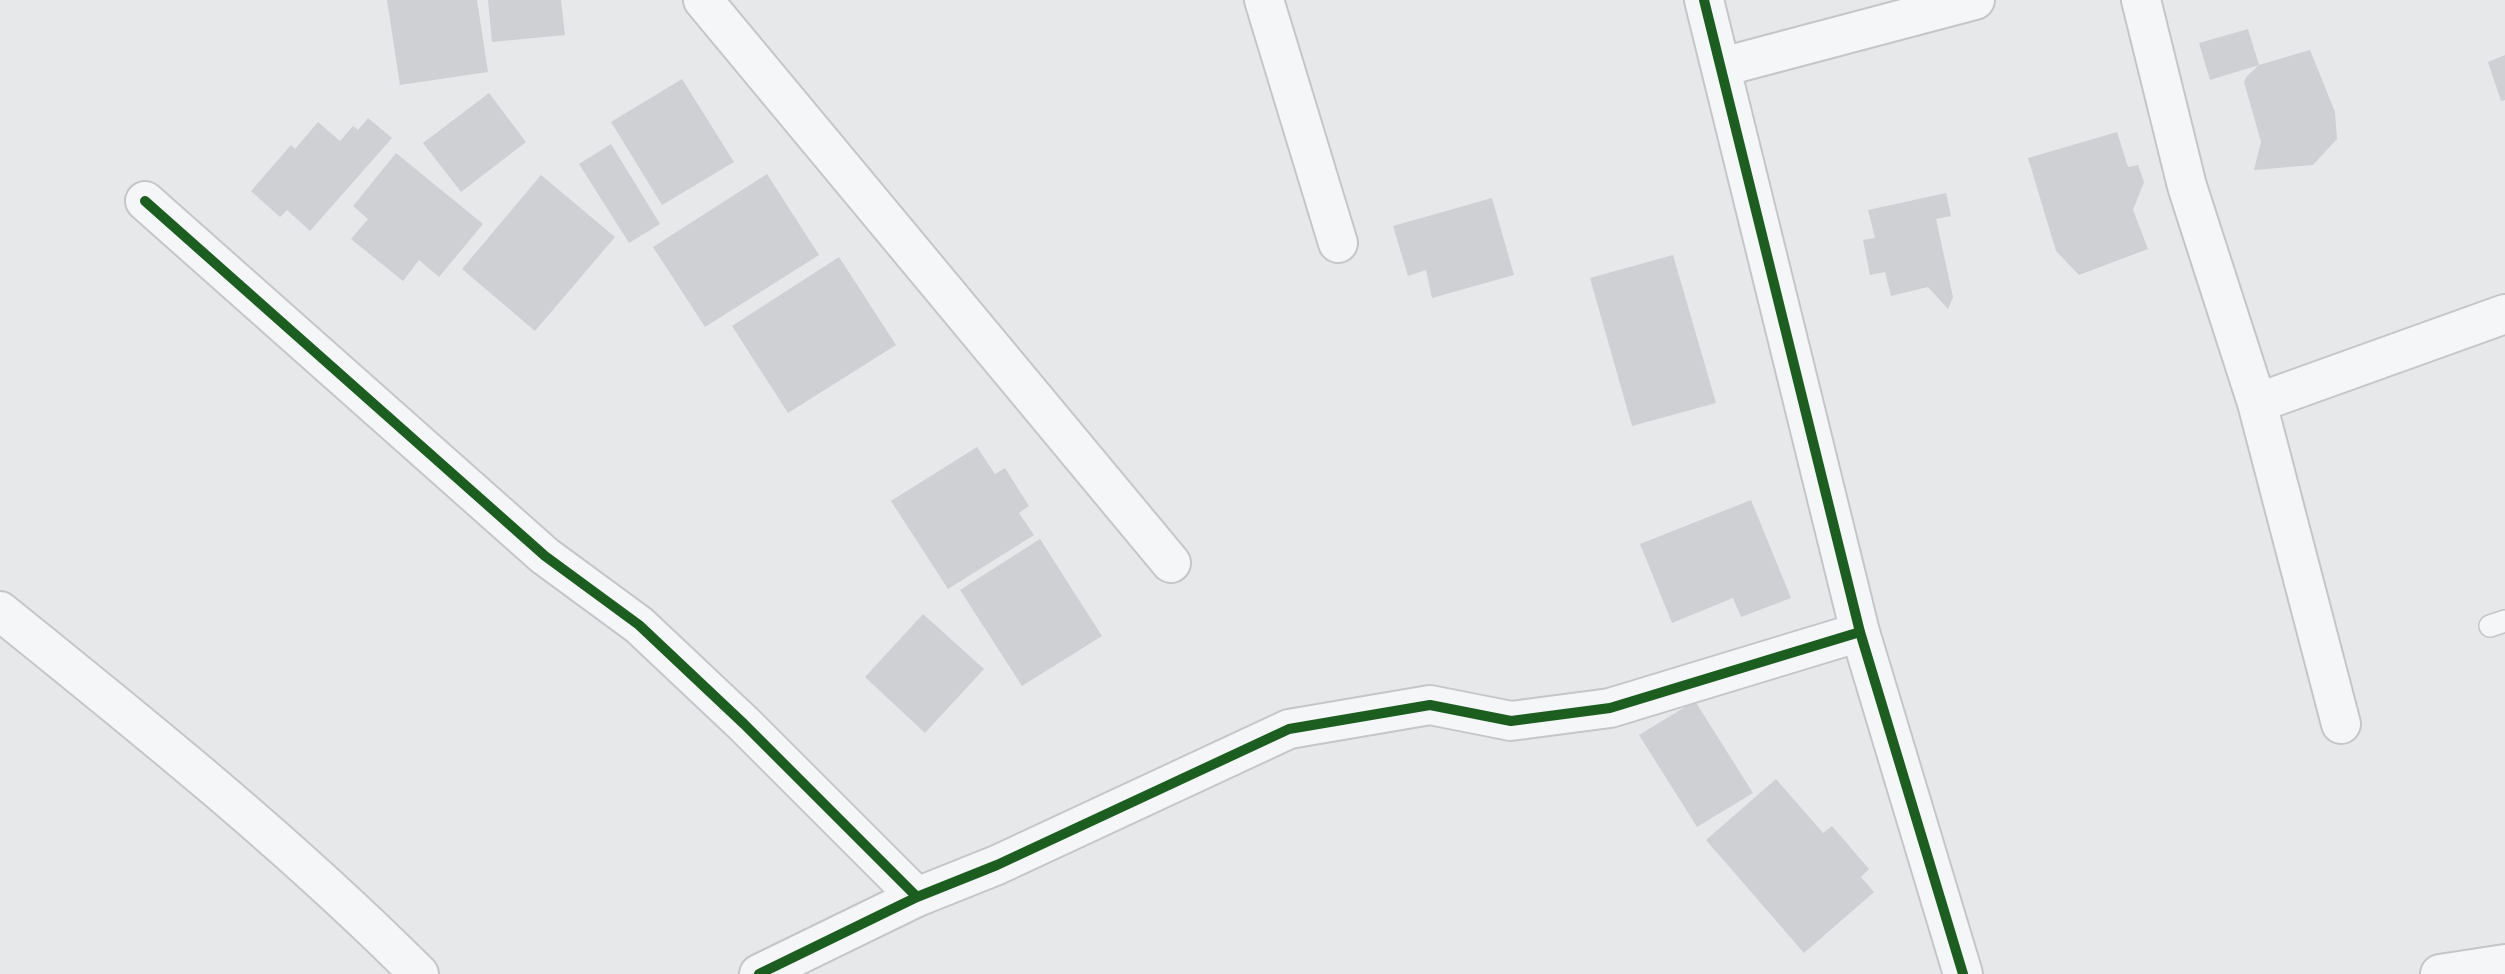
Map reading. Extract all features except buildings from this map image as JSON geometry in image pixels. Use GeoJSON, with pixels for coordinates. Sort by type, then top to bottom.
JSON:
{"type":"FeatureCollection","features":[{"type":"Feature","properties":{"kind":"street"},"geometry":{"type":"LineString","coordinates":[[703,0],[1171,563]]}},
{"type":"Feature","properties":{"kind":"street"},"geometry":{"type":"LineString","coordinates":[[1264,0],[1338,243]]}},
{"type":"Feature","properties":{"kind":"street"},"geometry":{"type":"LineString","coordinates":[[1704,0],[1860,632],[1963,974]]}},
{"type":"Feature","properties":{"kind":"street"},"geometry":{"type":"LineString","coordinates":[[1722,67],[1975,0]]}},
{"type":"Feature","properties":{"kind":"street"},"geometry":{"type":"LineString","coordinates":[[2141,0],[2187,186],[2257,403],[2342,724]]}},
{"type":"Feature","properties":{"kind":"street"},"geometry":{"type":"LineString","coordinates":[[145,201],[545,556],[639,625],[917,897]]}},
{"type":"Feature","properties":{"kind":"street"},"geometry":{"type":"LineString","coordinates":[[2257,403],[2505,314]]}},
{"type":"Feature","properties":{"kind":"street"},"geometry":{"type":"LineString","coordinates":[[0,611],[202,775],[359,914],[419,974]]}},
{"type":"Feature","properties":{"kind":"street"},"geometry":{"type":"LineString","coordinates":[[759,974],[917,897],[997,865],[1289,729],[1430,705],[1511,720],[1610,708],[1860,632]]}},
{"type":"Feature","properties":{"kind":"street"},"geometry":{"type":"LineString","coordinates":[[2440,974],[2505,964]]}},
{"type":"Feature","properties":{"kind":"cycle path"},"geometry":{"type":"LineString","coordinates":[[1704,0],[1860,632],[1963,974]]}},
{"type":"Feature","properties":{"kind":"cycle path"},"geometry":{"type":"LineString","coordinates":[[145,201],[545,556],[639,625],[744,724],[917,897]]}},
{"type":"Feature","properties":{"kind":"cycle path"},"geometry":{"type":"LineString","coordinates":[[759,974],[917,897],[997,865],[1289,729],[1430,705],[1511,721],[1610,708],[1860,632]]}}]}
